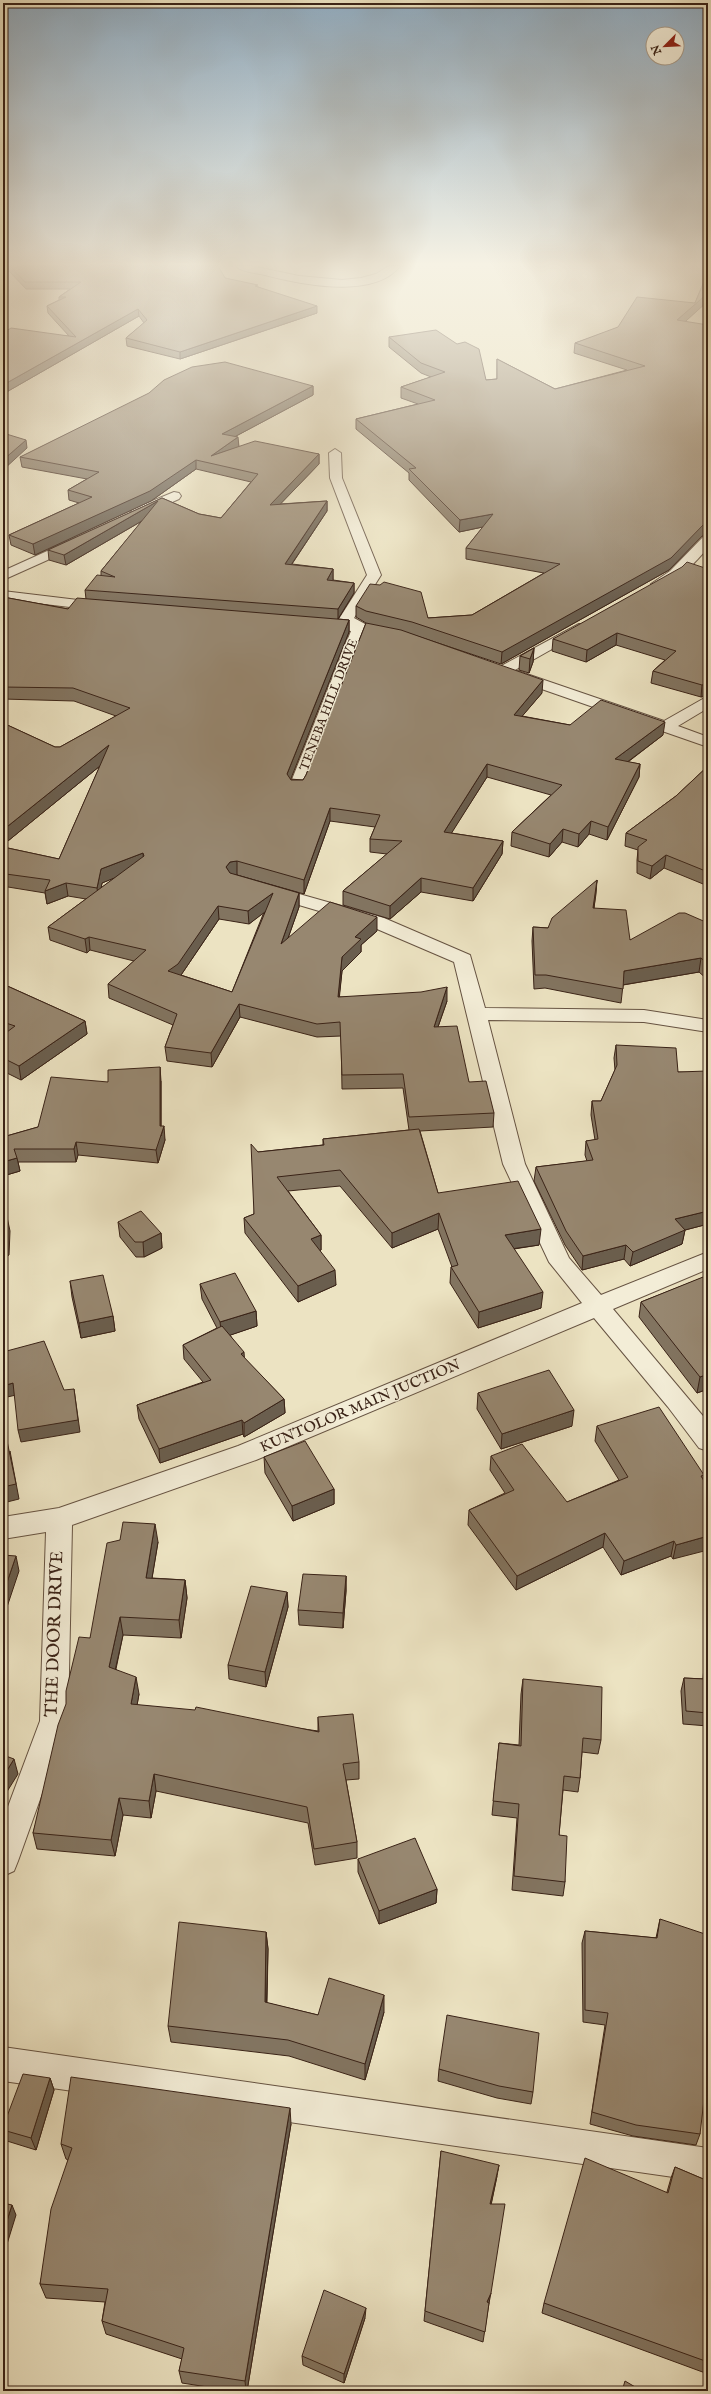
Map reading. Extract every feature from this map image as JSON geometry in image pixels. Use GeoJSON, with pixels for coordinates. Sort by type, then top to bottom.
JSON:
{"type":"FeatureCollection","features":[{"type":"Feature","properties":{"kind":"street","name":"TENEBA HILL DRIVE"},"geometry":{"type":"LineString","coordinates":[[297,787],[360,627],[346,619],[374,575],[336,478],[335,453]]}},
{"type":"Feature","properties":{"kind":"street"},"geometry":{"type":"LineString","coordinates":[[124,519],[174,496]]}},
{"type":"Feature","properties":{"kind":"street"},"geometry":{"type":"LineString","coordinates":[[3,576],[89,536]]}},
{"type":"Feature","properties":{"kind":"street"},"geometry":{"type":"LineString","coordinates":[[647,590],[675,574],[708,540]]}},
{"type":"Feature","properties":{"kind":"street"},"geometry":{"type":"LineString","coordinates":[[3,595],[119,609]]}},
{"type":"Feature","properties":{"kind":"street"},"geometry":{"type":"LineString","coordinates":[[592,621],[499,670],[708,742]]}},
{"type":"Feature","properties":{"kind":"street"},"geometry":{"type":"LineString","coordinates":[[307,623],[360,627],[406,638]]}},
{"type":"Feature","properties":{"kind":"street"},"geometry":{"type":"LineString","coordinates":[[666,727],[708,702]]}},
{"type":"Feature","properties":{"kind":"street"},"geometry":{"type":"LineString","coordinates":[[252,885],[377,922],[463,960],[514,1164],[560,1262],[677,1400],[708,1441]]}},
{"type":"Feature","properties":{"kind":"street"},"geometry":{"type":"LineString","coordinates":[[476,1014],[644,1016],[708,1026]]}},
{"type":"Feature","properties":{"kind":"street","name":"KUNTOLOR MAIN JUCTION"},"geometry":{"type":"LineString","coordinates":[[3,1528],[59,1519],[248,1453],[708,1260]]}},
{"type":"Feature","properties":{"kind":"street","name":"THE DOOR DRIVE"},"geometry":{"type":"LineString","coordinates":[[3,1861],[54,1721],[59,1519]]}},
{"type":"Feature","properties":{"kind":"street"},"geometry":{"type":"LineString","coordinates":[[3,2064],[708,2165]]}},
{"type":"Feature","properties":{"kind":"building"},"geometry":{"type":"Polygon","coordinates":[[[3,378],[16,378],[3,385],[3,378]]]}},
{"type":"Feature","properties":{"kind":"building"},"geometry":{"type":"Polygon","coordinates":[[[169,378],[283,378],[313,386],[222,434],[238,437],[211,456],[255,441],[319,454],[270,505],[327,501],[285,564],[333,569],[327,580],[354,583],[338,609],[85,590],[97,575],[115,577],[101,571],[158,501],[64,555],[48,550],[162,498],[199,514],[221,518],[258,474],[196,460],[150,491],[33,544],[9,535],[92,497],[68,490],[99,472],[20,457],[149,393],[169,378]]]}},
{"type":"Feature","properties":{"kind":"building"},"geometry":{"type":"Polygon","coordinates":[[[428,378],[485,378],[486,380],[497,379],[497,378],[533,378],[555,389],[599,378],[708,378],[708,524],[703,525],[671,558],[502,652],[412,622],[366,611],[356,606],[370,584],[380,585],[384,582],[421,592],[428,618],[472,615],[560,564],[466,548],[493,514],[460,520],[409,469],[416,468],[356,419],[435,400],[401,387],[428,378]]]}},
{"type":"Feature","properties":{"kind":"building"},"geometry":{"type":"Polygon","coordinates":[[[3,433],[26,440],[3,460],[3,433]]]}},
{"type":"Feature","properties":{"kind":"building"},"geometry":{"type":"Polygon","coordinates":[[[687,562],[708,569],[708,683],[702,685],[653,671],[676,651],[617,633],[587,650],[553,639],[682,567],[687,562]]]}},
{"type":"Feature","properties":{"kind":"building"},"geometry":{"type":"Polygon","coordinates":[[[3,597],[68,609],[77,598],[349,620],[287,774],[291,780],[303,780],[306,775],[366,623],[401,630],[543,680],[514,715],[570,725],[601,700],[665,722],[615,759],[640,764],[608,827],[591,821],[579,834],[563,829],[550,844],[512,832],[562,785],[487,764],[444,832],[503,841],[473,888],[421,878],[390,906],[343,891],[402,841],[370,839],[380,815],[330,808],[304,880],[237,861],[230,862],[226,867],[230,873],[299,893],[281,944],[330,902],[377,917],[355,937],[361,939],[342,957],[338,997],[421,992],[447,987],[434,1027],[457,1026],[469,1082],[486,1081],[494,1113],[409,1117],[403,1074],[342,1075],[340,1022],[317,1024],[239,1004],[211,1053],[165,1047],[177,1014],[108,984],[146,950],[89,937],[85,939],[48,927],[144,856],[143,853],[101,869],[97,888],[66,883],[45,891],[50,880],[6,874],[3,872],[3,847],[59,859],[109,745],[3,830],[3,723],[55,747],[60,747],[130,708],[73,688],[3,687],[3,597]],[[273,893],[248,911],[218,906],[178,964],[168,971],[232,992],[273,893]]]}},
{"type":"Feature","properties":{"kind":"building"},"geometry":{"type":"Polygon","coordinates":[[[534,648],[530,659],[520,656],[534,648]]]}},
{"type":"Feature","properties":{"kind":"building"},"geometry":{"type":"Polygon","coordinates":[[[708,766],[708,872],[666,855],[652,866],[638,861],[638,847],[647,840],[626,833],[676,796],[708,766]]]}},
{"type":"Feature","properties":{"kind":"building"},"geometry":{"type":"Polygon","coordinates":[[[597,880],[593,908],[626,910],[630,940],[679,913],[685,913],[708,923],[708,964],[701,958],[624,971],[623,989],[546,975],[535,975],[533,927],[548,928],[552,918],[597,880]]]}},
{"type":"Feature","properties":{"kind":"building"},"geometry":{"type":"Polygon","coordinates":[[[3,984],[85,1021],[19,1066],[3,1058],[3,1035],[15,1026],[3,1022],[3,984]]]}},
{"type":"Feature","properties":{"kind":"building"},"geometry":{"type":"Polygon","coordinates":[[[616,1045],[676,1048],[678,1072],[707,1071],[708,1211],[675,1219],[685,1230],[633,1252],[626,1245],[583,1256],[566,1231],[536,1167],[593,1160],[586,1141],[598,1139],[592,1101],[601,1101],[617,1065],[616,1045]]]}},
{"type":"Feature","properties":{"kind":"building"},"geometry":{"type":"Polygon","coordinates":[[[160,1067],[160,1126],[164,1126],[156,1150],[76,1142],[74,1149],[14,1149],[17,1158],[3,1162],[3,1137],[38,1127],[51,1077],[108,1082],[108,1070],[160,1067]]]}},
{"type":"Feature","properties":{"kind":"building"},"geometry":{"type":"Polygon","coordinates":[[[419,1129],[438,1193],[518,1181],[541,1229],[505,1235],[543,1292],[479,1312],[451,1267],[458,1265],[439,1213],[392,1233],[340,1170],[277,1177],[321,1235],[311,1239],[335,1270],[298,1286],[244,1218],[254,1214],[251,1144],[258,1152],[324,1145],[323,1139],[419,1129]]]}},
{"type":"Feature","properties":{"kind":"building"},"geometry":{"type":"Polygon","coordinates":[[[141,1211],[161,1233],[143,1242],[135,1242],[118,1222],[141,1211]]]}},
{"type":"Feature","properties":{"kind":"building"},"geometry":{"type":"Polygon","coordinates":[[[7,1217],[6,1241],[3,1243],[3,1218],[7,1217]]]}},
{"type":"Feature","properties":{"kind":"building"},"geometry":{"type":"Polygon","coordinates":[[[235,1273],[256,1311],[220,1322],[200,1284],[235,1273]]]}},
{"type":"Feature","properties":{"kind":"building"},"geometry":{"type":"Polygon","coordinates":[[[103,1275],[113,1316],[79,1323],[70,1281],[103,1275]]]}},
{"type":"Feature","properties":{"kind":"building"},"geometry":{"type":"Polygon","coordinates":[[[708,1275],[708,1374],[700,1377],[641,1302],[708,1275]]]}},
{"type":"Feature","properties":{"kind":"building"},"geometry":{"type":"Polygon","coordinates":[[[222,1326],[244,1352],[241,1354],[284,1399],[244,1423],[242,1420],[159,1449],[137,1405],[211,1380],[183,1345],[222,1326]]]}},
{"type":"Feature","properties":{"kind":"building"},"geometry":{"type":"Polygon","coordinates":[[[44,1341],[64,1390],[74,1389],[78,1420],[18,1430],[13,1383],[3,1386],[3,1352],[44,1341]]]}},
{"type":"Feature","properties":{"kind":"building"},"geometry":{"type":"Polygon","coordinates":[[[549,1370],[574,1410],[502,1434],[478,1393],[549,1370]]]}},
{"type":"Feature","properties":{"kind":"building"},"geometry":{"type":"Polygon","coordinates":[[[659,1407],[704,1475],[701,1476],[708,1488],[708,1536],[676,1545],[674,1541],[624,1561],[605,1533],[517,1576],[469,1510],[514,1490],[491,1456],[522,1444],[567,1502],[628,1477],[597,1426],[659,1407]]]}},
{"type":"Feature","properties":{"kind":"building"},"geometry":{"type":"Polygon","coordinates":[[[6,1436],[16,1484],[3,1487],[3,1437],[6,1436]]]}},
{"type":"Feature","properties":{"kind":"building"},"geometry":{"type":"Polygon","coordinates":[[[305,1441],[334,1489],[292,1506],[264,1457],[305,1441]]]}},
{"type":"Feature","properties":{"kind":"building"},"geometry":{"type":"Polygon","coordinates":[[[123,1522],[155,1524],[146,1578],[185,1580],[179,1620],[120,1617],[109,1667],[136,1677],[131,1704],[195,1710],[196,1707],[319,1732],[318,1717],[353,1714],[359,1762],[343,1764],[357,1842],[314,1849],[307,1807],[154,1774],[149,1801],[119,1798],[111,1840],[33,1833],[58,1725],[66,1704],[66,1691],[79,1637],[90,1638],[107,1543],[120,1540],[123,1522]]]}},
{"type":"Feature","properties":{"kind":"building"},"geometry":{"type":"Polygon","coordinates":[[[3,1555],[16,1556],[3,1594],[3,1555]]]}},
{"type":"Feature","properties":{"kind":"building"},"geometry":{"type":"Polygon","coordinates":[[[303,1574],[346,1576],[343,1613],[298,1610],[303,1574]]]}},
{"type":"Feature","properties":{"kind":"building"},"geometry":{"type":"Polygon","coordinates":[[[251,1586],[287,1592],[265,1672],[228,1665],[251,1586]]]}},
{"type":"Feature","properties":{"kind":"building"},"geometry":{"type":"Polygon","coordinates":[[[708,1646],[708,1713],[686,1711],[684,1678],[705,1679],[708,1646]]]}},
{"type":"Feature","properties":{"kind":"building"},"geometry":{"type":"Polygon","coordinates":[[[523,1679],[602,1687],[601,1740],[583,1738],[580,1778],[564,1776],[559,1835],[567,1836],[565,1882],[514,1876],[519,1804],[493,1801],[499,1743],[521,1746],[523,1679]]]}},
{"type":"Feature","properties":{"kind":"building"},"geometry":{"type":"Polygon","coordinates":[[[3,1755],[14,1759],[3,1777],[3,1755]]]}},
{"type":"Feature","properties":{"kind":"building"},"geometry":{"type":"Polygon","coordinates":[[[415,1838],[437,1889],[379,1911],[358,1859],[415,1838]]]}},
{"type":"Feature","properties":{"kind":"building"},"geometry":{"type":"Polygon","coordinates":[[[660,1919],[708,1935],[708,2066],[700,2134],[636,2125],[592,2112],[608,2013],[585,2010],[585,1931],[657,1938],[660,1919]]]}},
{"type":"Feature","properties":{"kind":"building"},"geometry":{"type":"Polygon","coordinates":[[[179,1922],[266,1932],[265,2002],[318,2015],[329,1978],[384,1995],[365,2064],[288,2040],[168,2026],[179,1922]]]}},
{"type":"Feature","properties":{"kind":"building"},"geometry":{"type":"Polygon","coordinates":[[[447,2015],[539,2033],[533,2092],[499,2086],[439,2069],[447,2015]]]}},
{"type":"Feature","properties":{"kind":"building"},"geometry":{"type":"Polygon","coordinates":[[[23,2074],[50,2078],[31,2138],[3,2130],[23,2074]]]}},
{"type":"Feature","properties":{"kind":"building"},"geometry":{"type":"Polygon","coordinates":[[[71,2077],[290,2108],[245,2381],[179,2371],[184,2348],[102,2321],[108,2289],[40,2284],[51,2209],[72,2148],[61,2144],[71,2077]]]}},
{"type":"Feature","properties":{"kind":"building"},"geometry":{"type":"Polygon","coordinates":[[[441,2151],[499,2165],[490,2204],[505,2204],[491,2293],[487,2302],[489,2303],[485,2332],[425,2311],[441,2151]]]}},
{"type":"Feature","properties":{"kind":"building"},"geometry":{"type":"Polygon","coordinates":[[[585,2158],[668,2193],[675,2167],[708,2181],[708,2362],[544,2303],[585,2158]]]}},
{"type":"Feature","properties":{"kind":"building"},"geometry":{"type":"Polygon","coordinates":[[[3,2203],[12,2205],[3,2233],[3,2203]]]}},
{"type":"Feature","properties":{"kind":"building"},"geometry":{"type":"Polygon","coordinates":[[[324,2290],[366,2308],[344,2374],[302,2356],[324,2290]]]}},
{"type":"Feature","properties":{"kind":"building"},"geometry":{"type":"Polygon","coordinates":[[[625,2381],[642,2391],[622,2391],[625,2381]]]}}]}
